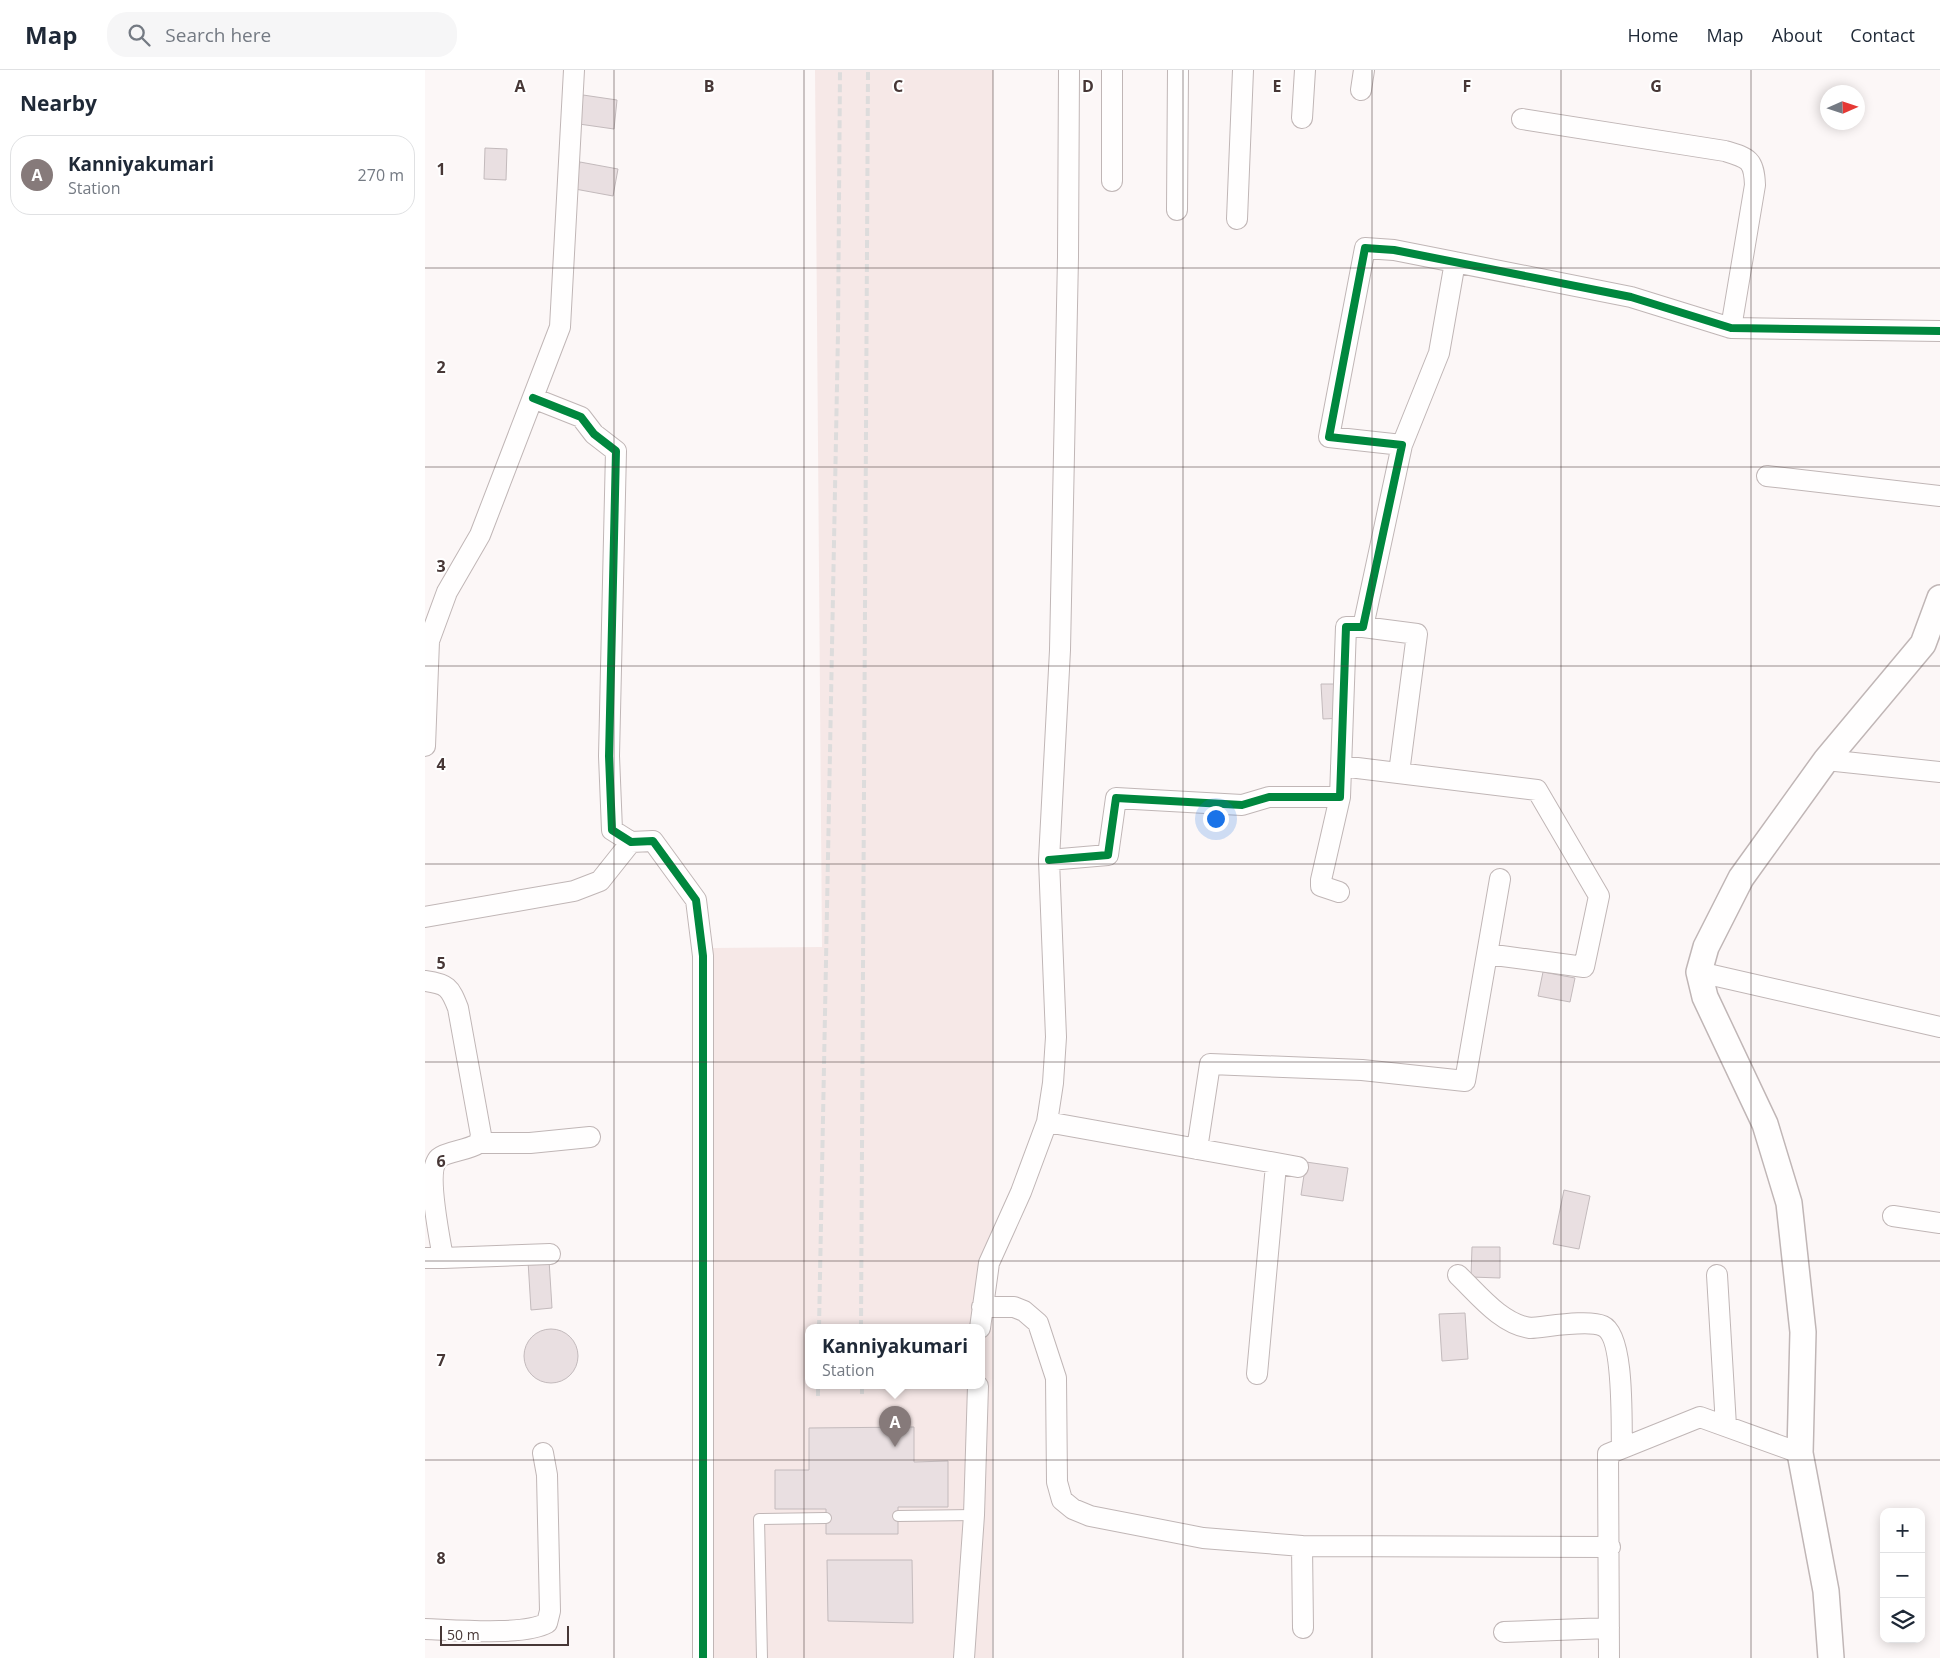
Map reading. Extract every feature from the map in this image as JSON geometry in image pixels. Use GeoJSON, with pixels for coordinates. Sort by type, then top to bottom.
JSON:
{"type":"FeatureCollection","features":[{"type":"Feature","properties":{"kind":"street"},"geometry":{"type":"LineString","coordinates":[[425,746],[427,640],[447,592],[480,535],[560,327],[574,70]]}},
{"type":"Feature","properties":{"kind":"street"},"geometry":{"type":"LineString","coordinates":[[980,1324],[989,1263],[1021,1192],[1047,1122],[1053,1083],[1056,1036],[1049,860],[1060,650],[1068,257],[1069,70]]}},
{"type":"Feature","properties":{"kind":"street"},"geometry":{"type":"LineString","coordinates":[[1112,70],[1112,181]]}},
{"type":"Feature","properties":{"kind":"street"},"geometry":{"type":"LineString","coordinates":[[1177,210],[1178,70]]}},
{"type":"Feature","properties":{"kind":"street"},"geometry":{"type":"LineString","coordinates":[[1237,219],[1243,70]]}},
{"type":"Feature","properties":{"kind":"street"},"geometry":{"type":"LineString","coordinates":[[1302,118],[1305,70]]}},
{"type":"Feature","properties":{"kind":"street"},"geometry":{"type":"LineString","coordinates":[[1361,90],[1363,70]]}},
{"type":"Feature","properties":{"kind":"street"},"geometry":{"type":"LineString","coordinates":[[1523,119],[1725,150],[1745,157],[1754,168],[1755,185],[1731,328]]}},
{"type":"Feature","properties":{"kind":"street"},"geometry":{"type":"LineString","coordinates":[[1402,445],[1329,437],[1365,248],[1395,250],[1631,297],[1731,328],[1940,331]]}},
{"type":"Feature","properties":{"kind":"street"},"geometry":{"type":"LineString","coordinates":[[1363,627],[1402,445],[1439,353],[1455,262]]}},
{"type":"Feature","properties":{"kind":"street"},"geometry":{"type":"LineString","coordinates":[[533,398],[581,417],[594,434],[616,451],[609,756],[612,830],[631,842],[653,841],[696,900],[703,956],[703,1658]]}},
{"type":"Feature","properties":{"kind":"street"},"geometry":{"type":"LineString","coordinates":[[1767,476],[1940,496]]}},
{"type":"Feature","properties":{"kind":"street"},"geometry":{"type":"LineString","coordinates":[[1831,1658],[1826,1591],[1800,1453],[1803,1332],[1789,1203],[1765,1124],[1705,997],[1699,972],[1706,947],[1741,878],[1826,760],[1923,644],[1940,598]]}},
{"type":"Feature","properties":{"kind":"street"},"geometry":{"type":"LineString","coordinates":[[1339,892],[1325,889],[1321,886],[1321,880],[1340,797],[1346,627],[1363,627],[1417,634],[1399,773]]}},
{"type":"Feature","properties":{"kind":"street"},"geometry":{"type":"LineString","coordinates":[[1826,760],[1940,772]]}},
{"type":"Feature","properties":{"kind":"street"},"geometry":{"type":"LineString","coordinates":[[1341,766],[1537,790],[1599,896],[1584,966],[1487,954]]}},
{"type":"Feature","properties":{"kind":"street"},"geometry":{"type":"LineString","coordinates":[[1049,860],[1108,855],[1116,798],[1242,805],[1269,797],[1340,797]]}},
{"type":"Feature","properties":{"kind":"street"},"geometry":{"type":"LineString","coordinates":[[425,917],[575,891],[600,881],[631,842]]}},
{"type":"Feature","properties":{"kind":"street"},"geometry":{"type":"LineString","coordinates":[[1197,1149],[1209,1064],[1363,1070],[1465,1081],[1500,879]]}},
{"type":"Feature","properties":{"kind":"street"},"geometry":{"type":"LineString","coordinates":[[1699,972],[1940,1027]]}},
{"type":"Feature","properties":{"kind":"street"},"geometry":{"type":"LineString","coordinates":[[425,981],[443,983],[453,993],[458,1008],[481,1135],[479,1143]]}},
{"type":"Feature","properties":{"kind":"street"},"geometry":{"type":"LineString","coordinates":[[1047,1122],[1276,1165],[1298,1167]]}},
{"type":"Feature","properties":{"kind":"street"},"geometry":{"type":"LineString","coordinates":[[550,1254],[434,1258],[432,1177],[434,1164],[440,1157],[469,1149],[479,1143],[530,1143],[591,1137]]}},
{"type":"Feature","properties":{"kind":"street"},"geometry":{"type":"LineString","coordinates":[[1257,1374],[1276,1165]]}},
{"type":"Feature","properties":{"kind":"street"},"geometry":{"type":"LineString","coordinates":[[1893,1216],[1940,1223]]}},
{"type":"Feature","properties":{"kind":"street"},"geometry":{"type":"LineString","coordinates":[[1458,1275],[1509,1322],[1520,1327],[1591,1324],[1603,1326],[1613,1336],[1617,1354],[1621,1448]]}},
{"type":"Feature","properties":{"kind":"street"},"geometry":{"type":"LineString","coordinates":[[1717,1275],[1726,1426]]}},
{"type":"Feature","properties":{"kind":"street"},"geometry":{"type":"LineString","coordinates":[[982,1307],[1013,1307],[1024,1311],[1038,1324],[1056,1378],[1057,1482],[1061,1500],[1073,1509],[1090,1516],[1203,1538],[1302,1546],[1610,1547]]}},
{"type":"Feature","properties":{"kind":"street"},"geometry":{"type":"LineString","coordinates":[[964,1658],[974,1515],[978,1389]]}},
{"type":"Feature","properties":{"kind":"street"},"geometry":{"type":"LineString","coordinates":[[1609,1658],[1610,1547],[1608,1454],[1700,1417],[1800,1453]]}},
{"type":"Feature","properties":{"kind":"street"},"geometry":{"type":"LineString","coordinates":[[425,1630],[521,1630],[537,1628],[547,1623],[550,1611],[547,1475],[543,1453]]}},
{"type":"Feature","properties":{"kind":"street"},"geometry":{"type":"LineString","coordinates":[[1302,1546],[1303,1628]]}},
{"type":"Feature","properties":{"kind":"street"},"geometry":{"type":"LineString","coordinates":[[1504,1632],[1609,1628]]}},
{"type":"Feature","properties":{"kind":"lane"},"geometry":{"type":"LineString","coordinates":[[898,1516],[974,1515]]}},
{"type":"Feature","properties":{"kind":"lane"},"geometry":{"type":"LineString","coordinates":[[762,1658],[759,1519],[826,1518]]}},
{"type":"Feature","properties":{"kind":"shaded area"},"geometry":{"type":"Polygon","coordinates":[[[815,70],[993,70],[992,1658],[708,1658],[713,948],[822,947],[815,70]]]}},
{"type":"Feature","properties":{"kind":"building"},"geometry":{"type":"Polygon","coordinates":[[[583,95],[617,100],[614,129],[579,124],[583,95]]]}},
{"type":"Feature","properties":{"kind":"building"},"geometry":{"type":"Polygon","coordinates":[[[485,148],[507,149],[506,180],[484,179],[485,148]]]}},
{"type":"Feature","properties":{"kind":"building"},"geometry":{"type":"Polygon","coordinates":[[[580,162],[618,169],[613,196],[575,189],[580,162]]]}},
{"type":"Feature","properties":{"kind":"building"},"geometry":{"type":"Polygon","coordinates":[[[1321,684],[1343,684],[1345,718],[1323,719],[1321,684]]]}},
{"type":"Feature","properties":{"kind":"building"},"geometry":{"type":"Polygon","coordinates":[[[1543,972],[1575,978],[1570,1002],[1538,996],[1543,972]]]}},
{"type":"Feature","properties":{"kind":"building"},"geometry":{"type":"Polygon","coordinates":[[[1306,1162],[1348,1168],[1343,1201],[1301,1195],[1306,1162]]]}},
{"type":"Feature","properties":{"kind":"building"},"geometry":{"type":"Polygon","coordinates":[[[1564,1190],[1590,1196],[1579,1249],[1553,1244],[1564,1190]]]}},
{"type":"Feature","properties":{"kind":"building"},"geometry":{"type":"Polygon","coordinates":[[[1472,1247],[1500,1247],[1500,1278],[1471,1277],[1472,1247]]]}},
{"type":"Feature","properties":{"kind":"building"},"geometry":{"type":"Polygon","coordinates":[[[549,1260],[552,1308],[531,1310],[528,1261],[549,1260]]]}},
{"type":"Feature","properties":{"kind":"building"},"geometry":{"type":"Polygon","coordinates":[[[1465,1313],[1468,1359],[1442,1361],[1439,1314],[1465,1313]]]}},
{"type":"Feature","properties":{"kind":"building"},"geometry":{"type":"Polygon","coordinates":[[[551,1329],[561,1331],[570,1337],[576,1346],[578,1356],[576,1366],[570,1375],[561,1381],[551,1383],[541,1381],[532,1375],[526,1366],[524,1356],[526,1346],[532,1337],[541,1331],[551,1329]]]}},
{"type":"Feature","properties":{"kind":"building"},"geometry":{"type":"Polygon","coordinates":[[[914,1427],[914,1462],[948,1461],[948,1507],[898,1507],[898,1534],[826,1534],[826,1509],[775,1509],[775,1470],[809,1470],[809,1428],[914,1427]]]}},
{"type":"Feature","properties":{"kind":"building"},"geometry":{"type":"Polygon","coordinates":[[[827,1560],[912,1560],[913,1623],[828,1621],[827,1560]]]}},
{"type":"Feature","properties":{"kind":"railway"},"geometry":{"type":"LineString","coordinates":[[819,1324],[838,333],[840,70]]}},
{"type":"Feature","properties":{"kind":"railway"},"geometry":{"type":"LineString","coordinates":[[861,1324],[868,70]]}},
{"type":"Feature","properties":{"kind":"railway"},"geometry":{"type":"LineString","coordinates":[[818,1389],[818,1396]]}},
{"type":"Feature","properties":{"kind":"railway"},"geometry":{"type":"LineString","coordinates":[[862,1389],[862,1396]]}},
{"type":"Feature","properties":{"kind":"cycle path"},"geometry":{"type":"LineString","coordinates":[[1049,860],[1108,855],[1116,798],[1242,805],[1269,797],[1340,797],[1346,627],[1363,627],[1402,445],[1329,437],[1365,248],[1394,250],[1631,297],[1731,328],[1940,331]]}},
{"type":"Feature","properties":{"kind":"cycle path"},"geometry":{"type":"LineString","coordinates":[[533,398],[581,417],[594,434],[616,451],[609,756],[612,830],[631,842],[653,841],[696,900],[703,956],[703,1658]]}},
{"type":"Feature","properties":{"kind":"place","name":"Kanniyakumari"},"geometry":{"type":"Point","coordinates":[895,1447]}}]}
